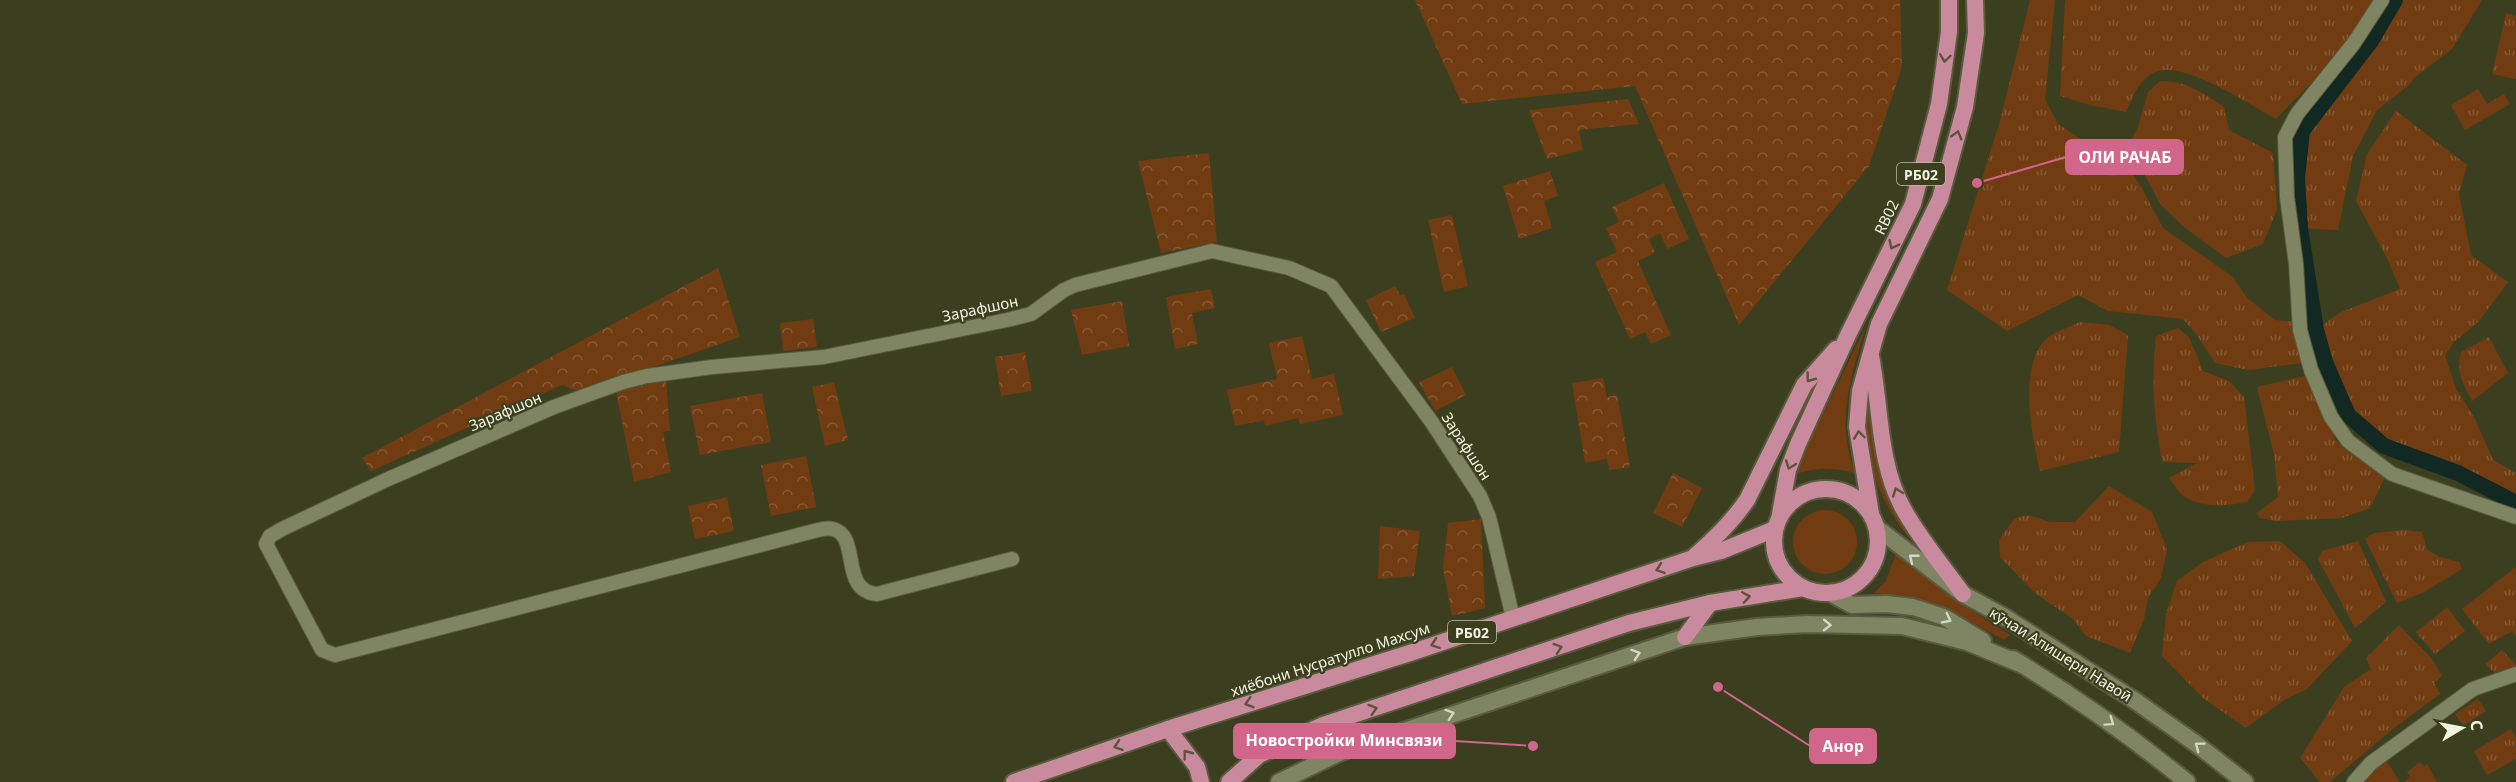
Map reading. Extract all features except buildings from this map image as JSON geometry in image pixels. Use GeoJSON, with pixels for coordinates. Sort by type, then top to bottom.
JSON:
{"type":"FeatureCollection","features":[{"type":"Feature","properties":{"kind":"highway","name":"RB02"},"geometry":{"type":"LineString","coordinates":[[1848,335],[1913,204],[1939,104],[1949,32],[1948,0]]}},
{"type":"Feature","properties":{"kind":"highway","name":"РБ02"},"geometry":{"type":"LineString","coordinates":[[1830,593],[1844,590],[1858,583],[1868,572],[1879,543],[1857,427],[1860,391],[1879,324],[1940,199],[1965,107],[1976,33],[1975,0]]}},
{"type":"Feature","properties":{"kind":"highway","name":"РБ02"},"geometry":{"type":"LineString","coordinates":[[1803,588],[1791,580],[1779,563],[1773,543],[1788,470],[1848,335]]}},
{"type":"Feature","properties":{"kind":"highway"},"geometry":{"type":"LineString","coordinates":[[1693,558],[1726,528],[1738,513],[1804,385],[1848,335]]}},
{"type":"Feature","properties":{"kind":"highway"},"geometry":{"type":"LineString","coordinates":[[1870,351],[1885,451],[1896,491],[1904,510],[1963,594]]}},
{"type":"Feature","properties":{"kind":"highway","name":"РБ02"},"geometry":{"type":"LineString","coordinates":[[1778,521],[1789,503],[1800,495],[1826,488],[1839,489],[1852,495],[1863,503],[1874,521]]}},
{"type":"Feature","properties":{"kind":"highway","name":"хиёбони Нусратулло Махсум"},"geometry":{"type":"LineString","coordinates":[[1014,782],[1168,729],[1410,653],[1693,558],[1721,551],[1778,521]]}},
{"type":"Feature","properties":{"kind":"highway"},"geometry":{"type":"LineString","coordinates":[[1229,782],[1259,755],[1323,725],[1629,623],[1710,603],[1803,588],[1830,593]]}},
{"type":"Feature","properties":{"kind":"highway"},"geometry":{"type":"LineString","coordinates":[[1685,637],[1710,603]]}},
{"type":"Feature","properties":{"kind":"highway"},"geometry":{"type":"LineString","coordinates":[[1168,729],[1197,767],[1201,782]]}},
{"type":"Feature","properties":{"kind":"street"},"geometry":{"type":"LineString","coordinates":[[2382,0],[2354,43],[2297,114],[2285,137],[2287,197],[2303,340],[2311,370],[2331,417],[2348,441],[2392,474],[2516,517]]}},
{"type":"Feature","properties":{"kind":"street","name":"Зарафшон"},"geometry":{"type":"LineString","coordinates":[[1012,559],[877,594],[867,593],[858,585],[844,537],[834,529],[818,530],[335,655],[322,650],[266,544],[270,536],[386,480],[554,407],[623,382],[647,376],[712,367],[824,357],[1007,320],[1031,314],[1064,290],[1075,285],[1212,251],[1289,268],[1330,286],[1431,422],[1480,496],[1489,517],[1513,618]]}},
{"type":"Feature","properties":{"kind":"street","name":"кӯчаи Алишери Навоӣ"},"geometry":{"type":"LineString","coordinates":[[1874,521],[1963,594],[2003,616],[2134,700],[2245,782]]}},
{"type":"Feature","properties":{"kind":"street","name":"кӯчаи Алишери Навоӣ"},"geometry":{"type":"LineString","coordinates":[[1830,593],[1852,605],[1886,604],[1913,607],[1944,617],[2023,665],[2137,741],[2187,782]]}},
{"type":"Feature","properties":{"kind":"street"},"geometry":{"type":"LineString","coordinates":[[1279,782],[1341,752],[1685,637],[1757,627],[1807,624],[1902,626],[1967,642],[2023,665]]}},
{"type":"Feature","properties":{"kind":"street"},"geometry":{"type":"LineString","coordinates":[[2354,782],[2372,763],[2474,689],[2516,674]]}},
{"type":"Feature","properties":{"kind":"green space"},"geometry":{"type":"Polygon","coordinates":[[[1415,0],[1900,0],[1902,67],[1869,166],[1739,325],[1635,86],[1462,104],[1415,0]]]}},
{"type":"Feature","properties":{"kind":"green space"},"geometry":{"type":"Polygon","coordinates":[[[2030,0],[2055,0],[2045,99],[2058,124],[2082,140],[2117,151],[2143,190],[2163,228],[2233,277],[2247,298],[2275,320],[2297,322],[2302,363],[2248,370],[2215,363],[2197,335],[2183,319],[2108,311],[2078,295],[2007,331],[1947,290],[2000,121],[2030,0]]]}},
{"type":"Feature","properties":{"kind":"green space"},"geometry":{"type":"Polygon","coordinates":[[[2065,0],[2374,0],[2361,27],[2347,44],[2276,119],[2216,85],[2182,72],[2168,70],[2156,72],[2145,79],[2137,89],[2126,112],[2060,96],[2065,0]]]}},
{"type":"Feature","properties":{"kind":"green space"},"geometry":{"type":"Polygon","coordinates":[[[2399,0],[2482,0],[2452,49],[2377,110],[2353,156],[2338,230],[2302,228],[2300,180],[2304,132],[2373,44],[2399,0]]]}},
{"type":"Feature","properties":{"kind":"green space"},"geometry":{"type":"Polygon","coordinates":[[[2506,13],[2516,16],[2516,79],[2492,74],[2506,13]]]}},
{"type":"Feature","properties":{"kind":"green space"},"geometry":{"type":"Polygon","coordinates":[[[2160,81],[2194,88],[2224,107],[2229,130],[2273,153],[2277,209],[2263,244],[2226,258],[2184,227],[2160,204],[2129,145],[2138,127],[2148,92],[2160,81]]]}},
{"type":"Feature","properties":{"kind":"green space"},"geometry":{"type":"Polygon","coordinates":[[[2478,89],[2487,104],[2504,94],[2510,104],[2465,130],[2451,105],[2478,89]]]}},
{"type":"Feature","properties":{"kind":"green space"},"geometry":{"type":"Polygon","coordinates":[[[1628,99],[1639,124],[1579,130],[1583,150],[1547,159],[1529,110],[1628,99]]]}},
{"type":"Feature","properties":{"kind":"green space"},"geometry":{"type":"Polygon","coordinates":[[[2396,111],[2467,165],[2459,194],[2471,255],[2508,282],[2479,321],[2454,342],[2445,355],[2456,389],[2474,417],[2493,460],[2516,473],[2516,500],[2458,471],[2386,444],[2349,414],[2327,362],[2318,328],[2341,312],[2400,289],[2387,258],[2356,201],[2367,154],[2396,111]]]}},
{"type":"Feature","properties":{"kind":"green space"},"geometry":{"type":"Polygon","coordinates":[[[1209,153],[1217,242],[1161,253],[1138,161],[1209,153]]]}},
{"type":"Feature","properties":{"kind":"green space"},"geometry":{"type":"Polygon","coordinates":[[[1550,171],[1558,196],[1544,201],[1552,228],[1519,239],[1503,186],[1550,171]]]}},
{"type":"Feature","properties":{"kind":"green space"},"geometry":{"type":"Polygon","coordinates":[[[1664,183],[1689,239],[1667,249],[1660,233],[1649,239],[1655,253],[1638,261],[1671,335],[1651,344],[1645,332],[1630,339],[1595,262],[1617,252],[1606,228],[1619,222],[1612,207],[1664,183]]]}},
{"type":"Feature","properties":{"kind":"green space"},"geometry":{"type":"Polygon","coordinates":[[[1452,215],[1468,286],[1444,292],[1428,220],[1452,215]]]}},
{"type":"Feature","properties":{"kind":"green space"},"geometry":{"type":"Polygon","coordinates":[[[718,268],[740,337],[580,392],[562,385],[371,471],[362,458],[718,268]]]}},
{"type":"Feature","properties":{"kind":"green space"},"geometry":{"type":"Polygon","coordinates":[[[1395,286],[1400,295],[1404,294],[1415,318],[1381,332],[1366,300],[1395,286]]]}},
{"type":"Feature","properties":{"kind":"green space"},"geometry":{"type":"Polygon","coordinates":[[[1211,289],[1215,308],[1192,313],[1198,344],[1175,349],[1166,297],[1211,289]]]}},
{"type":"Feature","properties":{"kind":"green space"},"geometry":{"type":"Polygon","coordinates":[[[1122,301],[1129,346],[1082,355],[1071,310],[1122,301]]]}},
{"type":"Feature","properties":{"kind":"green space"},"geometry":{"type":"Polygon","coordinates":[[[813,319],[817,347],[783,351],[780,323],[813,319]]]}},
{"type":"Feature","properties":{"kind":"green space"},"geometry":{"type":"Polygon","coordinates":[[[2080,322],[2109,325],[2128,335],[2119,452],[2040,471],[2033,439],[2029,399],[2033,362],[2039,347],[2050,336],[2080,322]]]}},
{"type":"Feature","properties":{"kind":"green space"},"geometry":{"type":"Polygon","coordinates":[[[1866,326],[1850,382],[1846,411],[1848,445],[1855,473],[1824,469],[1809,470],[1793,475],[1866,326]]]}},
{"type":"Feature","properties":{"kind":"green space"},"geometry":{"type":"Polygon","coordinates":[[[2178,328],[2189,337],[2203,371],[2229,381],[2244,397],[2255,490],[2247,502],[2216,505],[2192,501],[2181,493],[2169,478],[2197,463],[2162,462],[2154,399],[2156,336],[2178,328]]]}},
{"type":"Feature","properties":{"kind":"green space"},"geometry":{"type":"Polygon","coordinates":[[[1302,336],[1312,379],[1334,374],[1343,415],[1300,424],[1298,418],[1265,426],[1264,420],[1235,426],[1227,390],[1277,379],[1269,343],[1302,336]]]}},
{"type":"Feature","properties":{"kind":"green space"},"geometry":{"type":"Polygon","coordinates":[[[2489,337],[2508,373],[2472,401],[2460,371],[2461,352],[2489,337]]]}},
{"type":"Feature","properties":{"kind":"green space"},"geometry":{"type":"Polygon","coordinates":[[[1025,352],[1032,391],[1001,396],[995,357],[1025,352]]]}},
{"type":"Feature","properties":{"kind":"green space"},"geometry":{"type":"Polygon","coordinates":[[[1452,367],[1466,395],[1435,411],[1419,382],[1452,367]]]}},
{"type":"Feature","properties":{"kind":"green space"},"geometry":{"type":"Polygon","coordinates":[[[2309,375],[2336,441],[2386,475],[2370,508],[2342,518],[2276,521],[2260,518],[2257,513],[2278,497],[2274,454],[2257,387],[2309,375]]]}},
{"type":"Feature","properties":{"kind":"green space"},"geometry":{"type":"Polygon","coordinates":[[[1603,378],[1607,397],[1617,395],[1630,467],[1609,470],[1607,459],[1585,463],[1572,383],[1603,378]]]}},
{"type":"Feature","properties":{"kind":"green space"},"geometry":{"type":"Polygon","coordinates":[[[666,380],[670,431],[663,432],[671,472],[634,482],[616,391],[666,380]]]}},
{"type":"Feature","properties":{"kind":"green space"},"geometry":{"type":"Polygon","coordinates":[[[834,382],[848,440],[825,446],[812,387],[834,382]]]}},
{"type":"Feature","properties":{"kind":"green space"},"geometry":{"type":"Polygon","coordinates":[[[762,393],[771,442],[700,455],[690,406],[762,393]]]}},
{"type":"Feature","properties":{"kind":"green space"},"geometry":{"type":"Polygon","coordinates":[[[1866,400],[1873,433],[1921,549],[1899,525],[1875,477],[1866,443],[1866,400]]]}},
{"type":"Feature","properties":{"kind":"green space"},"geometry":{"type":"Polygon","coordinates":[[[806,456],[816,507],[771,516],[761,465],[806,456]]]}},
{"type":"Feature","properties":{"kind":"green space"},"geometry":{"type":"Polygon","coordinates":[[[1673,473],[1702,488],[1682,527],[1653,513],[1673,473]]]}},
{"type":"Feature","properties":{"kind":"green space"},"geometry":{"type":"Polygon","coordinates":[[[2109,486],[2152,512],[2167,549],[2161,578],[2148,598],[2144,619],[2130,653],[2086,636],[2073,619],[2036,594],[2000,557],[1999,540],[2014,519],[2028,515],[2050,522],[2075,522],[2109,486]]]}},
{"type":"Feature","properties":{"kind":"green space"},"geometry":{"type":"Polygon","coordinates":[[[727,497],[734,531],[695,539],[688,506],[727,497]]]}},
{"type":"Feature","properties":{"kind":"green space"},"geometry":{"type":"Polygon","coordinates":[[[1825,510],[1843,516],[1851,524],[1857,542],[1851,560],[1843,568],[1825,574],[1807,568],[1799,560],[1793,542],[1799,524],[1807,516],[1825,510]]]}},
{"type":"Feature","properties":{"kind":"green space"},"geometry":{"type":"Polygon","coordinates":[[[1481,519],[1485,608],[1452,616],[1443,568],[1448,523],[1481,519]]]}},
{"type":"Feature","properties":{"kind":"green space"},"geometry":{"type":"Polygon","coordinates":[[[1380,526],[1420,531],[1414,576],[1378,579],[1380,526]]]}},
{"type":"Feature","properties":{"kind":"green space"},"geometry":{"type":"Polygon","coordinates":[[[2405,530],[2422,532],[2427,550],[2440,557],[2459,562],[2462,569],[2424,592],[2397,603],[2365,539],[2374,533],[2405,530]]]}},
{"type":"Feature","properties":{"kind":"green space"},"geometry":{"type":"Polygon","coordinates":[[[2280,541],[2305,563],[2352,641],[2307,689],[2284,700],[2246,728],[2204,699],[2162,656],[2166,614],[2177,581],[2203,562],[2248,542],[2280,541]]]}},
{"type":"Feature","properties":{"kind":"green space"},"geometry":{"type":"Polygon","coordinates":[[[2358,541],[2386,602],[2355,628],[2318,559],[2322,551],[2358,541]]]}},
{"type":"Feature","properties":{"kind":"green space"},"geometry":{"type":"Polygon","coordinates":[[[1897,551],[1942,591],[2010,635],[2004,640],[1941,609],[1910,599],[1874,593],[1886,581],[1897,551]]]}},
{"type":"Feature","properties":{"kind":"green space"},"geometry":{"type":"Polygon","coordinates":[[[2516,567],[2516,636],[2512,631],[2489,644],[2462,609],[2516,567]]]}},
{"type":"Feature","properties":{"kind":"green space"},"geometry":{"type":"Polygon","coordinates":[[[2447,607],[2465,631],[2435,654],[2416,632],[2447,607]]]}},
{"type":"Feature","properties":{"kind":"green space"},"geometry":{"type":"Polygon","coordinates":[[[2399,625],[2432,659],[2442,676],[2434,683],[2440,694],[2394,728],[2330,782],[2320,782],[2300,758],[2344,687],[2371,669],[2366,658],[2399,625]]]}},
{"type":"Feature","properties":{"kind":"green space"},"geometry":{"type":"Polygon","coordinates":[[[2502,650],[2516,665],[2516,669],[2499,677],[2485,664],[2502,650]]]}},
{"type":"Feature","properties":{"kind":"green space"},"geometry":{"type":"Polygon","coordinates":[[[2478,699],[2486,711],[2463,726],[2455,714],[2478,699]]]}},
{"type":"Feature","properties":{"kind":"green space"},"geometry":{"type":"Polygon","coordinates":[[[2511,729],[2516,738],[2516,759],[2487,775],[2474,751],[2511,729]]]}},
{"type":"Feature","properties":{"kind":"green space"},"geometry":{"type":"Polygon","coordinates":[[[2386,760],[2400,782],[2362,782],[2363,780],[2386,760]]]}},
{"type":"Feature","properties":{"kind":"green space"},"geometry":{"type":"Polygon","coordinates":[[[2420,762],[2424,766],[2427,764],[2437,782],[2405,782],[2410,776],[2407,772],[2420,762]]]}},
{"type":"Feature","properties":{"kind":"waterway"},"geometry":{"type":"LineString","coordinates":[[2395,0],[2371,41],[2302,131],[2297,178],[2300,228],[2316,330],[2325,362],[2348,415],[2384,446],[2458,473],[2516,503]]}},
{"type":"Feature","properties":{"kind":"place","name":"ОЛИ РАЧАБ"},"geometry":{"type":"Point","coordinates":[1977,183]}},
{"type":"Feature","properties":{"kind":"place","name":"Анор"},"geometry":{"type":"Point","coordinates":[1718,687]}},
{"type":"Feature","properties":{"kind":"place","name":"Новостройки Минсвязи"},"geometry":{"type":"Point","coordinates":[1533,746]}}]}
